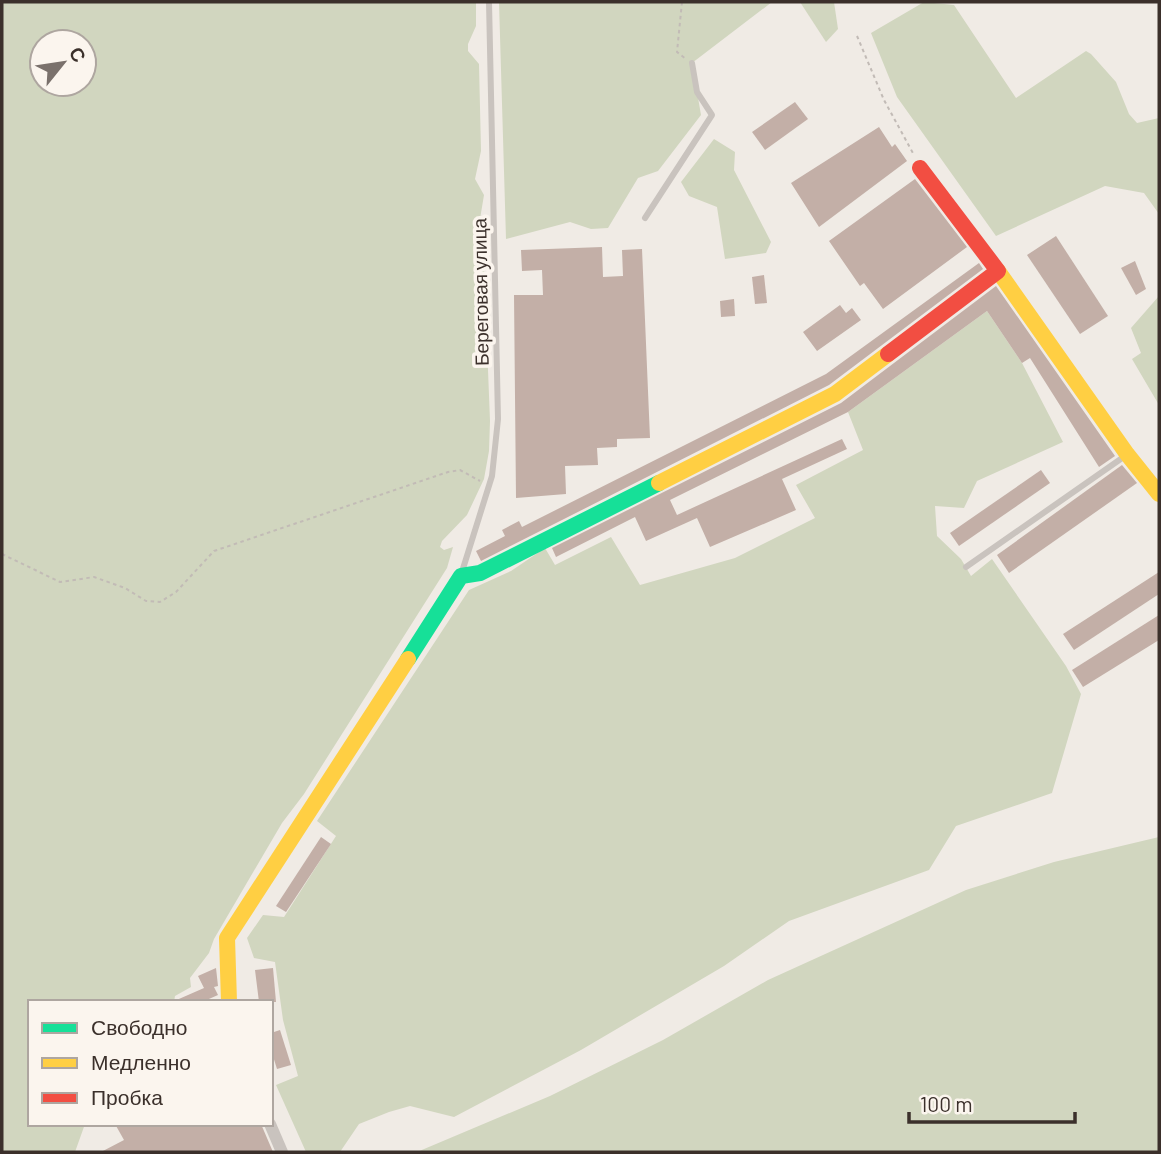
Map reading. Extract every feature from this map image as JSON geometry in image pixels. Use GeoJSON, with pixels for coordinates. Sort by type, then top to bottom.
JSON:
{"type":"FeatureCollection","features":[{"type":"Feature","properties":{"kind":"street"},"geometry":{"type":"LineString","coordinates":[[920,168],[999,271],[1127,454],[1159,494]]}},
{"type":"Feature","properties":{"kind":"street"},"geometry":{"type":"LineString","coordinates":[[229,1000],[227,938],[461,576],[480,573],[835,394],[999,271]]}},
{"type":"Feature","properties":{"kind":"street"},"geometry":{"type":"LineString","coordinates":[[271,1126],[282,1152]]}},
{"type":"Feature","properties":{"kind":"lane","name":"Береговая улица"},"geometry":{"type":"LineString","coordinates":[[461,576],[488,490],[498,419],[489,2]]}},
{"type":"Feature","properties":{"kind":"lane"},"geometry":{"type":"LineString","coordinates":[[645,218],[712,115],[697,92],[692,63]]}},
{"type":"Feature","properties":{"kind":"lane"},"geometry":{"type":"LineString","coordinates":[[966,567],[1127,454]]}},
{"type":"Feature","properties":{"kind":"path"},"geometry":{"type":"LineString","coordinates":[[682,2],[677,52],[692,63]]}},
{"type":"Feature","properties":{"kind":"path"},"geometry":{"type":"LineString","coordinates":[[857,36],[884,100],[920,168]]}},
{"type":"Feature","properties":{"kind":"path"},"geometry":{"type":"LineString","coordinates":[[2,554],[60,582],[94,578],[125,588],[146,601],[160,602],[176,592],[214,551],[449,472],[460,470],[481,482],[488,490]]}},
{"type":"Feature","properties":{"kind":"green space"},"geometry":{"type":"Polygon","coordinates":[[[2,2],[476,2],[476,26],[468,44],[468,51],[479,64],[481,151],[475,179],[484,195],[479,225],[483,242],[490,421],[484,479],[467,515],[442,541],[440,547],[444,550],[453,547],[447,568],[304,794],[282,823],[214,939],[209,953],[190,978],[191,987],[175,996],[174,1000],[28,1000],[28,1126],[84,1126],[75,1152],[2,1152],[2,2]]]}},
{"type":"Feature","properties":{"kind":"green space"},"geometry":{"type":"Polygon","coordinates":[[[499,2],[772,2],[692,63],[701,115],[658,171],[638,178],[608,228],[591,229],[570,222],[506,239],[499,2]]]}},
{"type":"Feature","properties":{"kind":"green space"},"geometry":{"type":"Polygon","coordinates":[[[800,2],[834,2],[838,29],[826,42],[800,2]]]}},
{"type":"Feature","properties":{"kind":"green space"},"geometry":{"type":"Polygon","coordinates":[[[924,2],[954,5],[1016,98],[1086,51],[1091,54],[1116,82],[1129,114],[1137,123],[1159,118],[1159,214],[1144,193],[1105,186],[996,236],[897,97],[871,33],[924,2]]]}},
{"type":"Feature","properties":{"kind":"green space"},"geometry":{"type":"Polygon","coordinates":[[[714,139],[735,152],[734,170],[771,242],[766,253],[725,259],[717,207],[689,196],[681,182],[714,139]]]}},
{"type":"Feature","properties":{"kind":"green space"},"geometry":{"type":"Polygon","coordinates":[[[1159,296],[1159,405],[1132,359],[1141,353],[1131,328],[1159,296]]]}},
{"type":"Feature","properties":{"kind":"green space"},"geometry":{"type":"Polygon","coordinates":[[[987,311],[1022,363],[1063,442],[977,481],[964,508],[935,506],[937,536],[961,559],[971,576],[992,559],[1066,666],[1081,694],[1052,793],[956,826],[929,870],[789,921],[724,966],[581,1050],[454,1117],[410,1106],[359,1124],[340,1152],[306,1152],[276,1085],[298,1076],[283,1020],[275,962],[254,958],[247,938],[263,915],[284,917],[336,836],[317,821],[469,590],[511,571],[545,548],[555,565],[611,537],[640,585],[735,558],[815,518],[796,485],[863,450],[848,412],[987,311]]]}},
{"type":"Feature","properties":{"kind":"green space"},"geometry":{"type":"Polygon","coordinates":[[[1159,837],[1159,1152],[417,1152],[550,1096],[663,1040],[768,980],[966,890],[1054,862],[1159,837]]]}},
{"type":"Feature","properties":{"kind":"building"},"geometry":{"type":"Polygon","coordinates":[[[795,102],[808,119],[765,150],[752,132],[795,102]]]}},
{"type":"Feature","properties":{"kind":"building"},"geometry":{"type":"Polygon","coordinates":[[[879,127],[892,147],[895,144],[907,161],[819,227],[791,183],[879,127]]]}},
{"type":"Feature","properties":{"kind":"building"},"geometry":{"type":"Polygon","coordinates":[[[915,179],[967,247],[883,309],[864,283],[860,286],[829,241],[915,179]]]}},
{"type":"Feature","properties":{"kind":"building"},"geometry":{"type":"Polygon","coordinates":[[[1056,236],[1108,316],[1080,334],[1027,255],[1056,236]]]}},
{"type":"Feature","properties":{"kind":"building"},"geometry":{"type":"Polygon","coordinates":[[[602,247],[603,277],[623,276],[622,250],[642,249],[650,438],[617,439],[617,447],[597,448],[598,465],[565,466],[566,494],[516,498],[514,295],[543,295],[542,270],[522,271],[521,250],[602,247]]]}},
{"type":"Feature","properties":{"kind":"building"},"geometry":{"type":"Polygon","coordinates":[[[1135,261],[1146,289],[1136,295],[1121,268],[1135,261]]]}},
{"type":"Feature","properties":{"kind":"building"},"geometry":{"type":"Polygon","coordinates":[[[979,263],[983,269],[829,385],[481,561],[476,551],[505,536],[502,530],[519,521],[522,527],[826,374],[979,263]]]}},
{"type":"Feature","properties":{"kind":"building"},"geometry":{"type":"Polygon","coordinates":[[[764,275],[767,303],[755,304],[752,277],[764,275]]]}},
{"type":"Feature","properties":{"kind":"building"},"geometry":{"type":"Polygon","coordinates":[[[996,286],[1115,456],[1099,467],[1030,358],[1022,363],[987,311],[848,412],[670,500],[677,515],[842,439],[847,449],[782,479],[796,510],[710,547],[697,518],[646,541],[635,517],[556,557],[552,548],[841,403],[996,286]]]}},
{"type":"Feature","properties":{"kind":"building"},"geometry":{"type":"Polygon","coordinates":[[[734,299],[735,316],[721,317],[720,301],[734,299]]]}},
{"type":"Feature","properties":{"kind":"building"},"geometry":{"type":"Polygon","coordinates":[[[840,305],[846,313],[852,308],[861,320],[817,351],[803,332],[840,305]]]}},
{"type":"Feature","properties":{"kind":"building"},"geometry":{"type":"Polygon","coordinates":[[[1122,465],[1137,483],[1009,573],[997,555],[1122,465]]]}},
{"type":"Feature","properties":{"kind":"building"},"geometry":{"type":"Polygon","coordinates":[[[1041,470],[1050,483],[959,546],[950,533],[1041,470]]]}},
{"type":"Feature","properties":{"kind":"building"},"geometry":{"type":"Polygon","coordinates":[[[1159,572],[1159,594],[1074,650],[1063,634],[1159,572]]]}},
{"type":"Feature","properties":{"kind":"building"},"geometry":{"type":"Polygon","coordinates":[[[1159,615],[1159,640],[1083,687],[1072,670],[1159,615]]]}},
{"type":"Feature","properties":{"kind":"building"},"geometry":{"type":"Polygon","coordinates":[[[321,837],[331,844],[286,912],[276,906],[321,837]]]}},
{"type":"Feature","properties":{"kind":"building"},"geometry":{"type":"Polygon","coordinates":[[[216,968],[218,986],[214,987],[218,995],[207,1000],[177,1000],[204,988],[198,976],[216,968]]]}},
{"type":"Feature","properties":{"kind":"building"},"geometry":{"type":"Polygon","coordinates":[[[273,968],[276,1002],[259,1000],[255,970],[273,968]]]}},
{"type":"Feature","properties":{"kind":"building"},"geometry":{"type":"Polygon","coordinates":[[[280,1030],[291,1065],[277,1069],[273,1056],[273,1032],[280,1030]]]}},
{"type":"Feature","properties":{"kind":"building"},"geometry":{"type":"Polygon","coordinates":[[[116,1126],[262,1126],[273,1152],[101,1152],[124,1140],[116,1126]]]}},
{"type":"Feature","properties":{"kind":"traffic: fast"},"geometry":{"type":"LineString","coordinates":[[408,659],[461,576],[480,573],[659,483]]}},
{"type":"Feature","properties":{"kind":"traffic: slow"},"geometry":{"type":"LineString","coordinates":[[998,271],[1127,454],[1159,494]]}},
{"type":"Feature","properties":{"kind":"traffic: slow"},"geometry":{"type":"LineString","coordinates":[[659,483],[835,394],[888,354]]}},
{"type":"Feature","properties":{"kind":"traffic: slow"},"geometry":{"type":"LineString","coordinates":[[229,1000],[227,938],[408,659]]}},
{"type":"Feature","properties":{"kind":"traffic: jam"},"geometry":{"type":"LineString","coordinates":[[888,354],[998,271],[920,168]]}}]}
